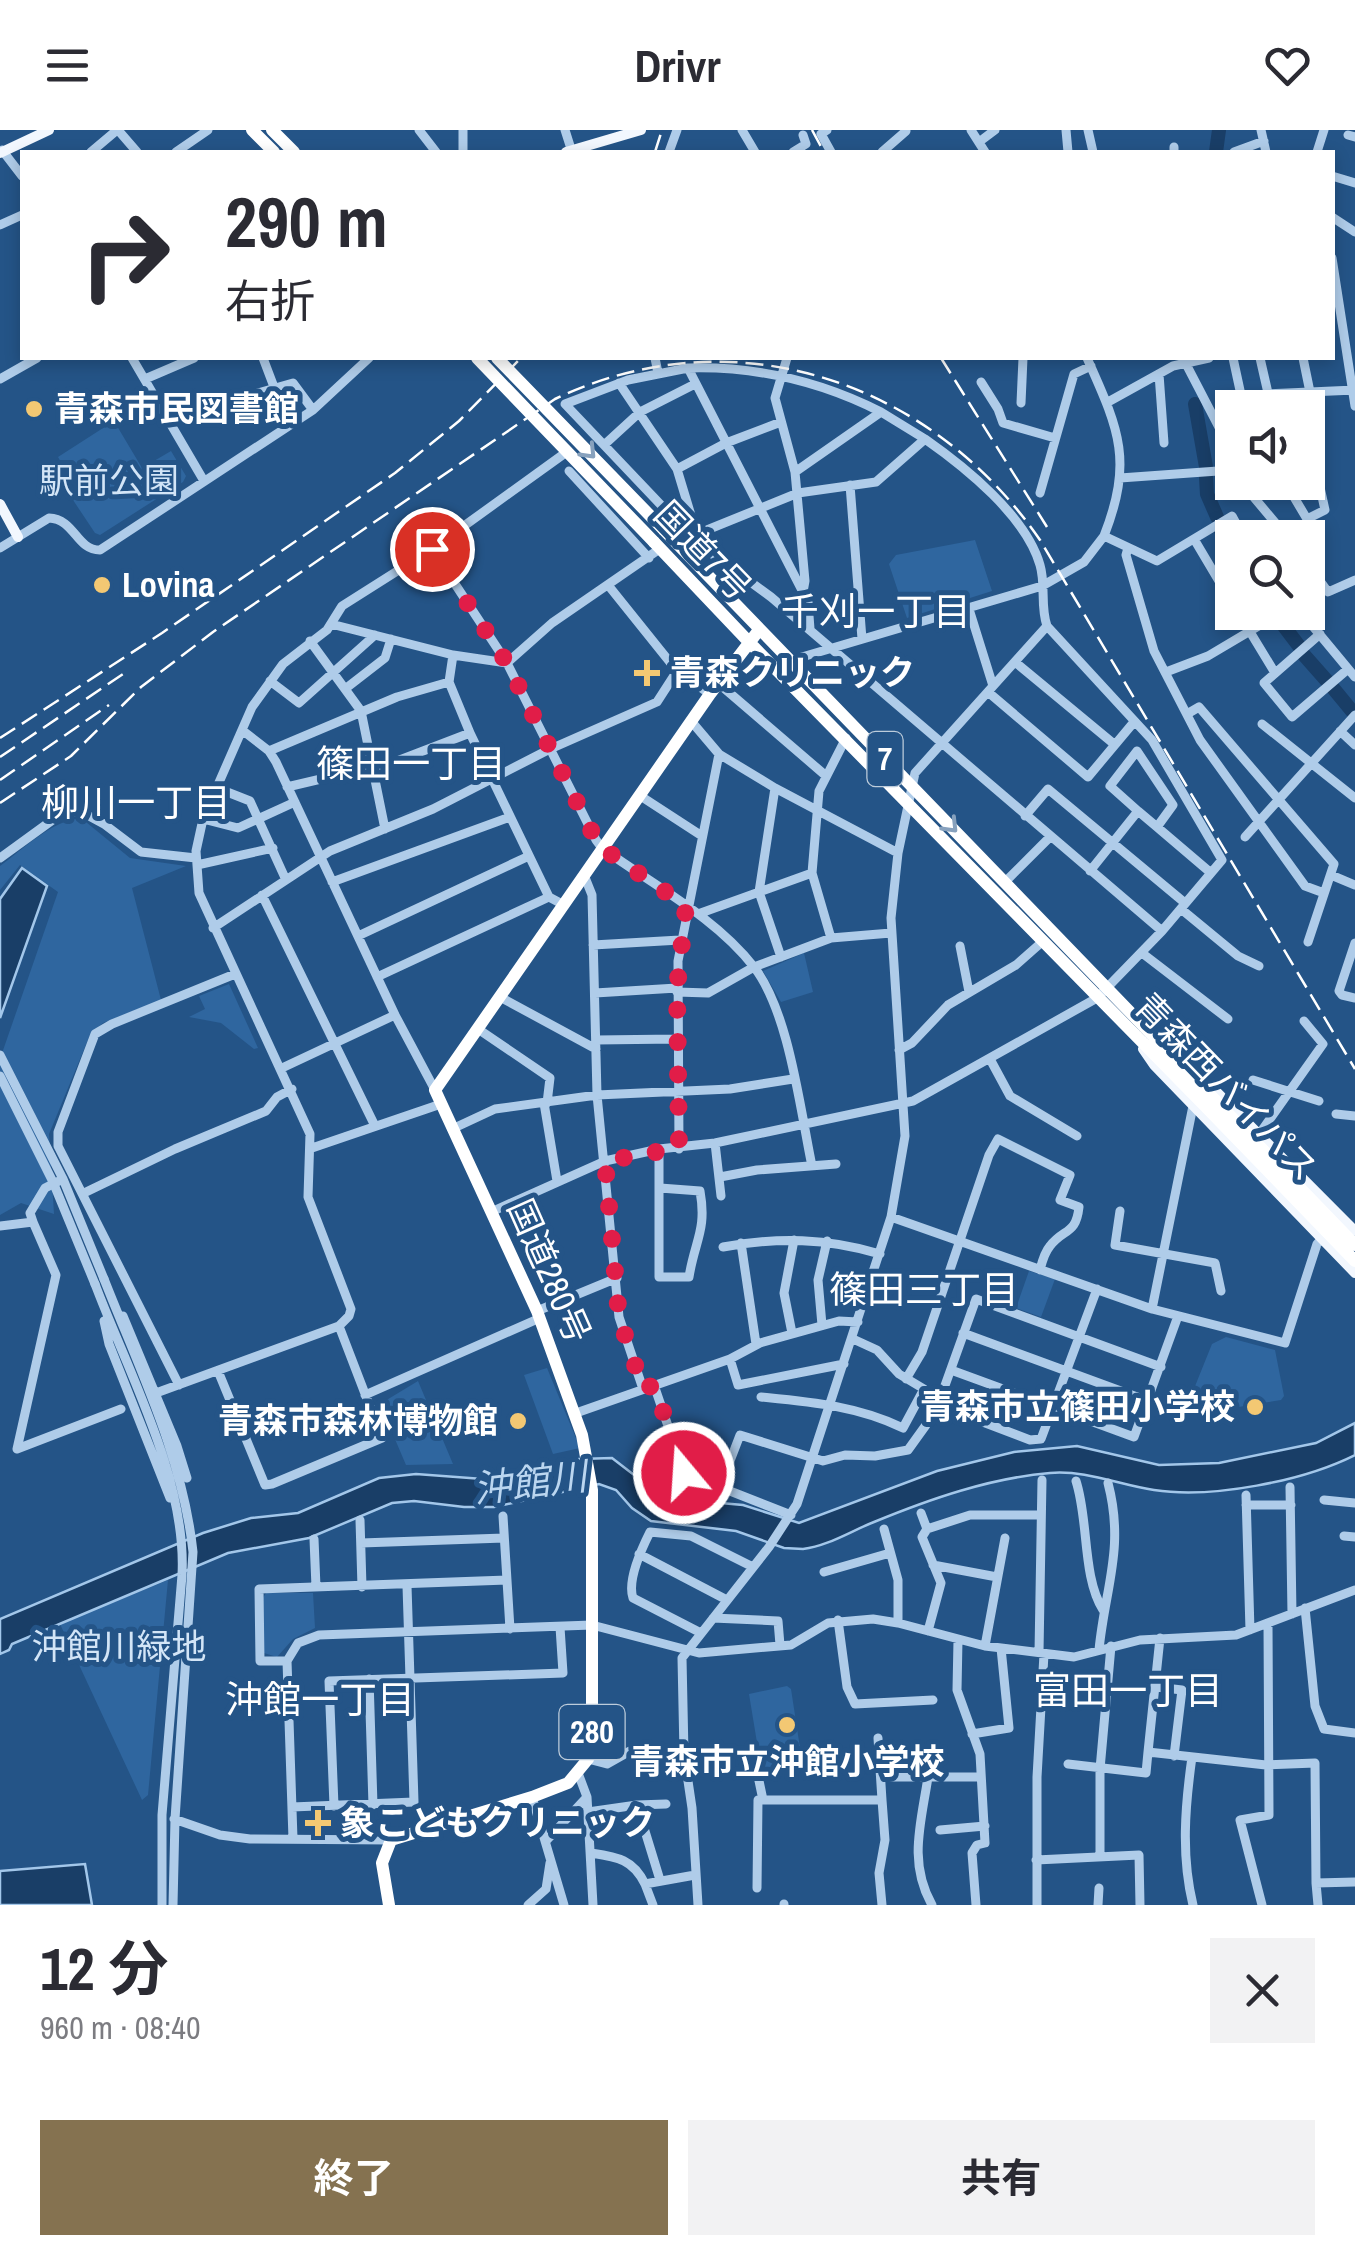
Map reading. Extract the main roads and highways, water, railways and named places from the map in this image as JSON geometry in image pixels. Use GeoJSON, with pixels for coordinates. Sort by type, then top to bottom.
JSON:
{"type":"FeatureCollection","features":[{"type":"Feature","properties":{"kind":"highway"},"geometry":{"type":"LineString","coordinates":[[252,130],[272,150]]}},
{"type":"Feature","properties":{"kind":"highway"},"geometry":{"type":"LineString","coordinates":[[272,130],[292,150]]}},
{"type":"Feature","properties":{"kind":"highway","name":"国道7号"},"geometry":{"type":"LineString","coordinates":[[479,360],[660,540],[694,562],[1107,987]]}},
{"type":"Feature","properties":{"kind":"highway","name":"国道7号"},"geometry":{"type":"LineString","coordinates":[[498,360],[748,641],[1097,998]]}},
{"type":"Feature","properties":{"kind":"highway"},"geometry":{"type":"LineString","coordinates":[[748,641],[759,630]]}},
{"type":"Feature","properties":{"kind":"highway","name":"国道280号"},"geometry":{"type":"LineString","coordinates":[[390,1905],[382,1863],[391,1840],[568,1783],[588,1759],[592,1743],[592,1487],[587,1457],[576,1413],[538,1314],[438,1097],[478,1029],[748,641]]}},
{"type":"Feature","properties":{"kind":"highway","name":"青森西バイパス"},"geometry":{"type":"LineString","coordinates":[[1107,987],[1205,1105],[1355,1261]]}},
{"type":"Feature","properties":{"kind":"highway","name":"青森西バイパス"},"geometry":{"type":"LineString","coordinates":[[1097,998],[1355,1245]]}},
{"type":"Feature","properties":{"kind":"main road"},"geometry":{"type":"LineString","coordinates":[[1,150],[49,130]]}},
{"type":"Feature","properties":{"kind":"main road"},"geometry":{"type":"LineString","coordinates":[[576,150],[641,130]]}},
{"type":"Feature","properties":{"kind":"main road"},"geometry":{"type":"LineString","coordinates":[[0,504],[18,536]]}},
{"type":"Feature","properties":{"kind":"main road"},"geometry":{"type":"LineString","coordinates":[[1107,987],[1122,997],[1355,1231]]}},
{"type":"Feature","properties":{"kind":"main road"},"geometry":{"type":"LineString","coordinates":[[1205,1105],[1355,1273]]}},
{"type":"Feature","properties":{"kind":"water"},"geometry":{"type":"Polygon","coordinates":[[[22,868],[47,886],[0,1018],[0,899],[22,868]]]}},
{"type":"Feature","properties":{"kind":"water","name":"沖館川"},"geometry":{"type":"Polygon","coordinates":[[[1355,1423],[1355,1455],[1284,1480],[1229,1490],[1177,1492],[1077,1474],[1028,1476],[938,1498],[803,1549],[784,1548],[736,1531],[651,1521],[616,1490],[599,1484],[494,1507],[392,1503],[309,1538],[228,1553],[12,1644],[0,1654],[0,1619],[203,1533],[251,1518],[298,1513],[379,1478],[416,1474],[483,1479],[579,1459],[612,1458],[664,1498],[743,1505],[799,1523],[937,1471],[1014,1452],[1077,1446],[1159,1465],[1219,1463],[1316,1443],[1355,1423]]]}},
{"type":"Feature","properties":{"kind":"water"},"geometry":{"type":"Polygon","coordinates":[[[85,1864],[92,1905],[0,1905],[0,1871],[85,1864]]]}},
{"type":"Feature","properties":{"kind":"waterway"},"geometry":{"type":"LineString","coordinates":[[1216,150],[1219,130]]}},
{"type":"Feature","properties":{"kind":"waterway"},"geometry":{"type":"LineString","coordinates":[[1195,404],[1206,467]]}},
{"type":"Feature","properties":{"kind":"waterway"},"geometry":{"type":"LineString","coordinates":[[1206,477],[1207,494],[1217,517]]}},
{"type":"Feature","properties":{"kind":"waterway"},"geometry":{"type":"LineString","coordinates":[[1287,630],[1299,646]]}},
{"type":"Feature","properties":{"kind":"waterway"},"geometry":{"type":"LineString","coordinates":[[1304,655],[1327,681]]}},
{"type":"Feature","properties":{"kind":"waterway"},"geometry":{"type":"LineString","coordinates":[[1333,688],[1352,711]]}},
{"type":"Feature","properties":{"kind":"railway"},"geometry":{"type":"LineString","coordinates":[[656,150],[662,130]]}},
{"type":"Feature","properties":{"kind":"railway"},"geometry":{"type":"LineString","coordinates":[[812,130],[823,150]]}},
{"type":"Feature","properties":{"kind":"railway"},"geometry":{"type":"LineString","coordinates":[[0,738],[162,633],[395,473],[459,421],[519,360]]}},
{"type":"Feature","properties":{"kind":"railway"},"geometry":{"type":"LineString","coordinates":[[942,360],[1047,527]]}},
{"type":"Feature","properties":{"kind":"railway"},"geometry":{"type":"LineString","coordinates":[[0,803],[71,756],[141,687],[213,632],[555,399],[622,374],[690,363],[758,364],[823,378],[885,403],[943,439],[995,485],[1040,540],[1355,1069]]}},
{"type":"Feature","properties":{"kind":"railway"},"geometry":{"type":"LineString","coordinates":[[0,757],[129,670]]}},
{"type":"Feature","properties":{"kind":"railway"},"geometry":{"type":"LineString","coordinates":[[0,780],[109,705]]}},
{"type":"Feature","properties":{"kind":"place","name":"青森市民図書館"},"geometry":{"type":"Point","coordinates":[34,409]}},
{"type":"Feature","properties":{"kind":"place","name":"Lovina"},"geometry":{"type":"Point","coordinates":[102,585]}},
{"type":"Feature","properties":{"kind":"place","name":"青森クリニック"},"geometry":{"type":"Point","coordinates":[647,673]}},
{"type":"Feature","properties":{"kind":"place","name":"青森市立篠田小学校"},"geometry":{"type":"Point","coordinates":[1255,1407]}},
{"type":"Feature","properties":{"kind":"place","name":"青森市森林博物館"},"geometry":{"type":"Point","coordinates":[518,1421]}},
{"type":"Feature","properties":{"kind":"place","name":"青森市立沖館小学校"},"geometry":{"type":"Point","coordinates":[787,1725]}},
{"type":"Feature","properties":{"kind":"place","name":"象こどもクリニック"},"geometry":{"type":"Point","coordinates":[318,1823]}},
{"type":"Feature","properties":{"kind":"district","name":"千刈一丁目"},"geometry":{"type":"Point","coordinates":[876,612]}},
{"type":"Feature","properties":{"kind":"district","name":"篠田一丁目"},"geometry":{"type":"Point","coordinates":[411,764]}},
{"type":"Feature","properties":{"kind":"district","name":"柳川一丁目"},"geometry":{"type":"Point","coordinates":[136,803]}},
{"type":"Feature","properties":{"kind":"district","name":"篠田三丁目"},"geometry":{"type":"Point","coordinates":[924,1290]}},
{"type":"Feature","properties":{"kind":"district","name":"富田一丁目"},"geometry":{"type":"Point","coordinates":[1128,1691]}},
{"type":"Feature","properties":{"kind":"district","name":"沖館一丁目"},"geometry":{"type":"Point","coordinates":[320,1700]}},
{"type":"Feature","properties":{"kind":"park label","name":"駅前公園"},"geometry":{"type":"Point","coordinates":[109,481]}},
{"type":"Feature","properties":{"kind":"park label","name":"沖館川緑地"},"geometry":{"type":"Point","coordinates":[119,1647]}}]}
